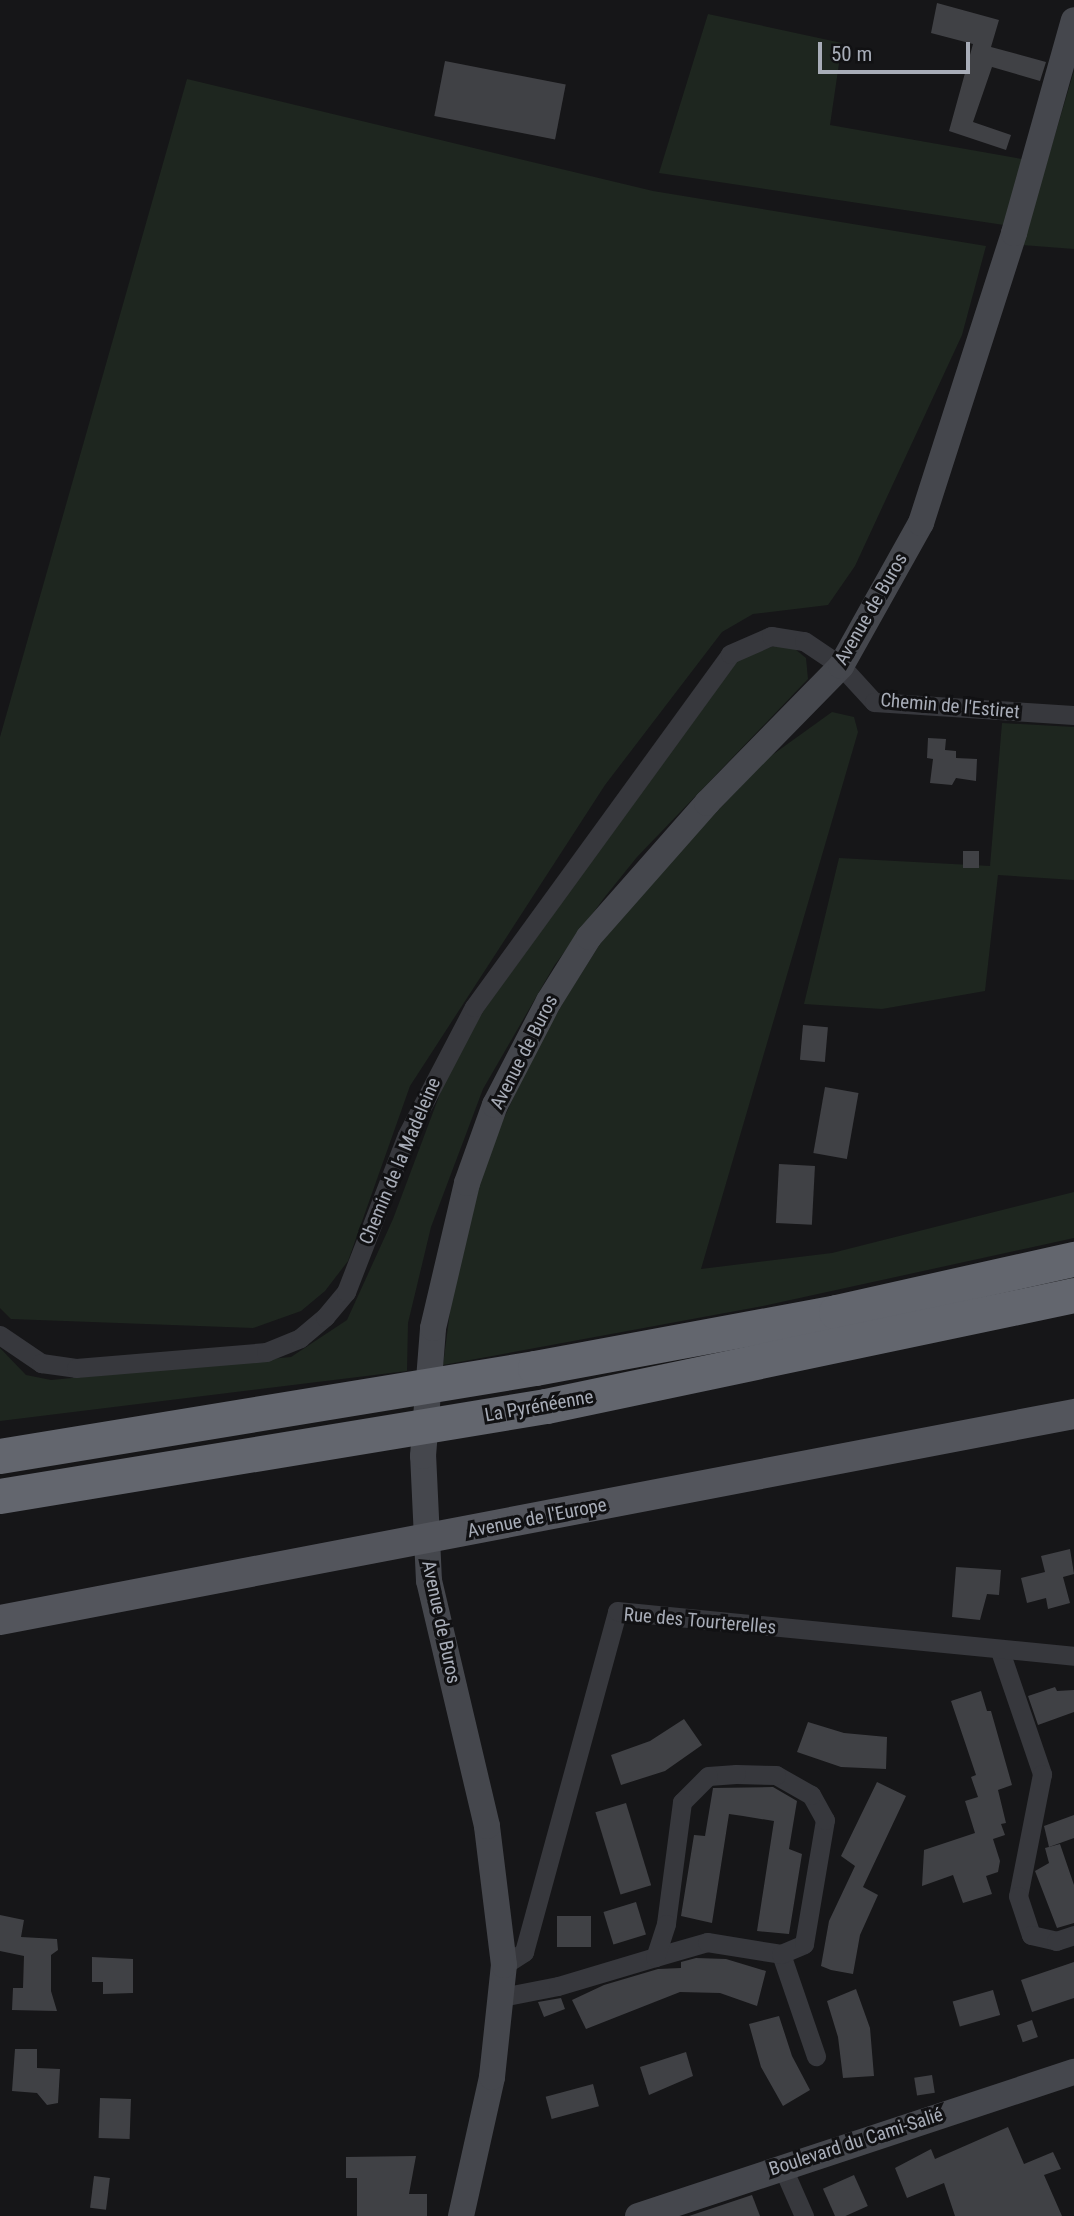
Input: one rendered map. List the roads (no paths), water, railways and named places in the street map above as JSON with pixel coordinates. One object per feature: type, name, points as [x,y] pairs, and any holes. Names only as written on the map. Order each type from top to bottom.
[{"type":"highway","name":"La Pyrénéenne","points":[[0,1456],[141,1435],[836,1312],[1074,1259]]},
{"type":"highway","name":"La Pyrénéenne","points":[[0,1496],[546,1406],[1074,1295]]},
{"type":"highway","points":[[0,1433],[102,1421],[141,1435]]},
{"type":"main road","name":"Avenue de l'Europe","points":[[0,1620],[1074,1414]]},
{"type":"street","name":"Avenue de Buros","points":[[461,2216],[492,2077],[504,1965],[487,1826],[429,1581],[423,1456],[433,1328],[476,1157],[495,1105],[548,1001],[598,927],[707,803],[841,666],[921,523],[1014,233],[1074,20]]},
{"type":"street","name":"Chemin de la Madeleine","points":[[0,1335],[41,1363],[76,1368],[231,1358],[266,1352],[300,1338],[346,1292],[407,1135],[474,1007],[730,654],[771,636],[804,641],[841,666]]},
{"type":"street","name":"Chemin de l'Estiret","points":[[841,666],[874,702],[1074,715]]},
{"type":"street","name":"Rue des Tourterelles","points":[[504,1965],[524,1952],[617,1611],[999,1651],[1074,1656]]},
{"type":"street","points":[[999,1651],[1042,1774],[1018,1896],[1031,1935],[1056,1941],[1074,1935]]},
{"type":"street","points":[[502,1997],[558,1986],[707,1942],[780,1954],[804,1944],[824,1820],[811,1795],[776,1775],[708,1776],[682,1802],[666,1924],[655,1957]]},
{"type":"street","points":[[666,1924],[687,1948]]},
{"type":"street","points":[[780,1954],[816,2056]]},
{"type":"street","name":"Boulevard du Cami-Salié","points":[[638,2216],[1074,2071]]},
{"type":"street","points":[[782,2166],[804,2216]]}]
